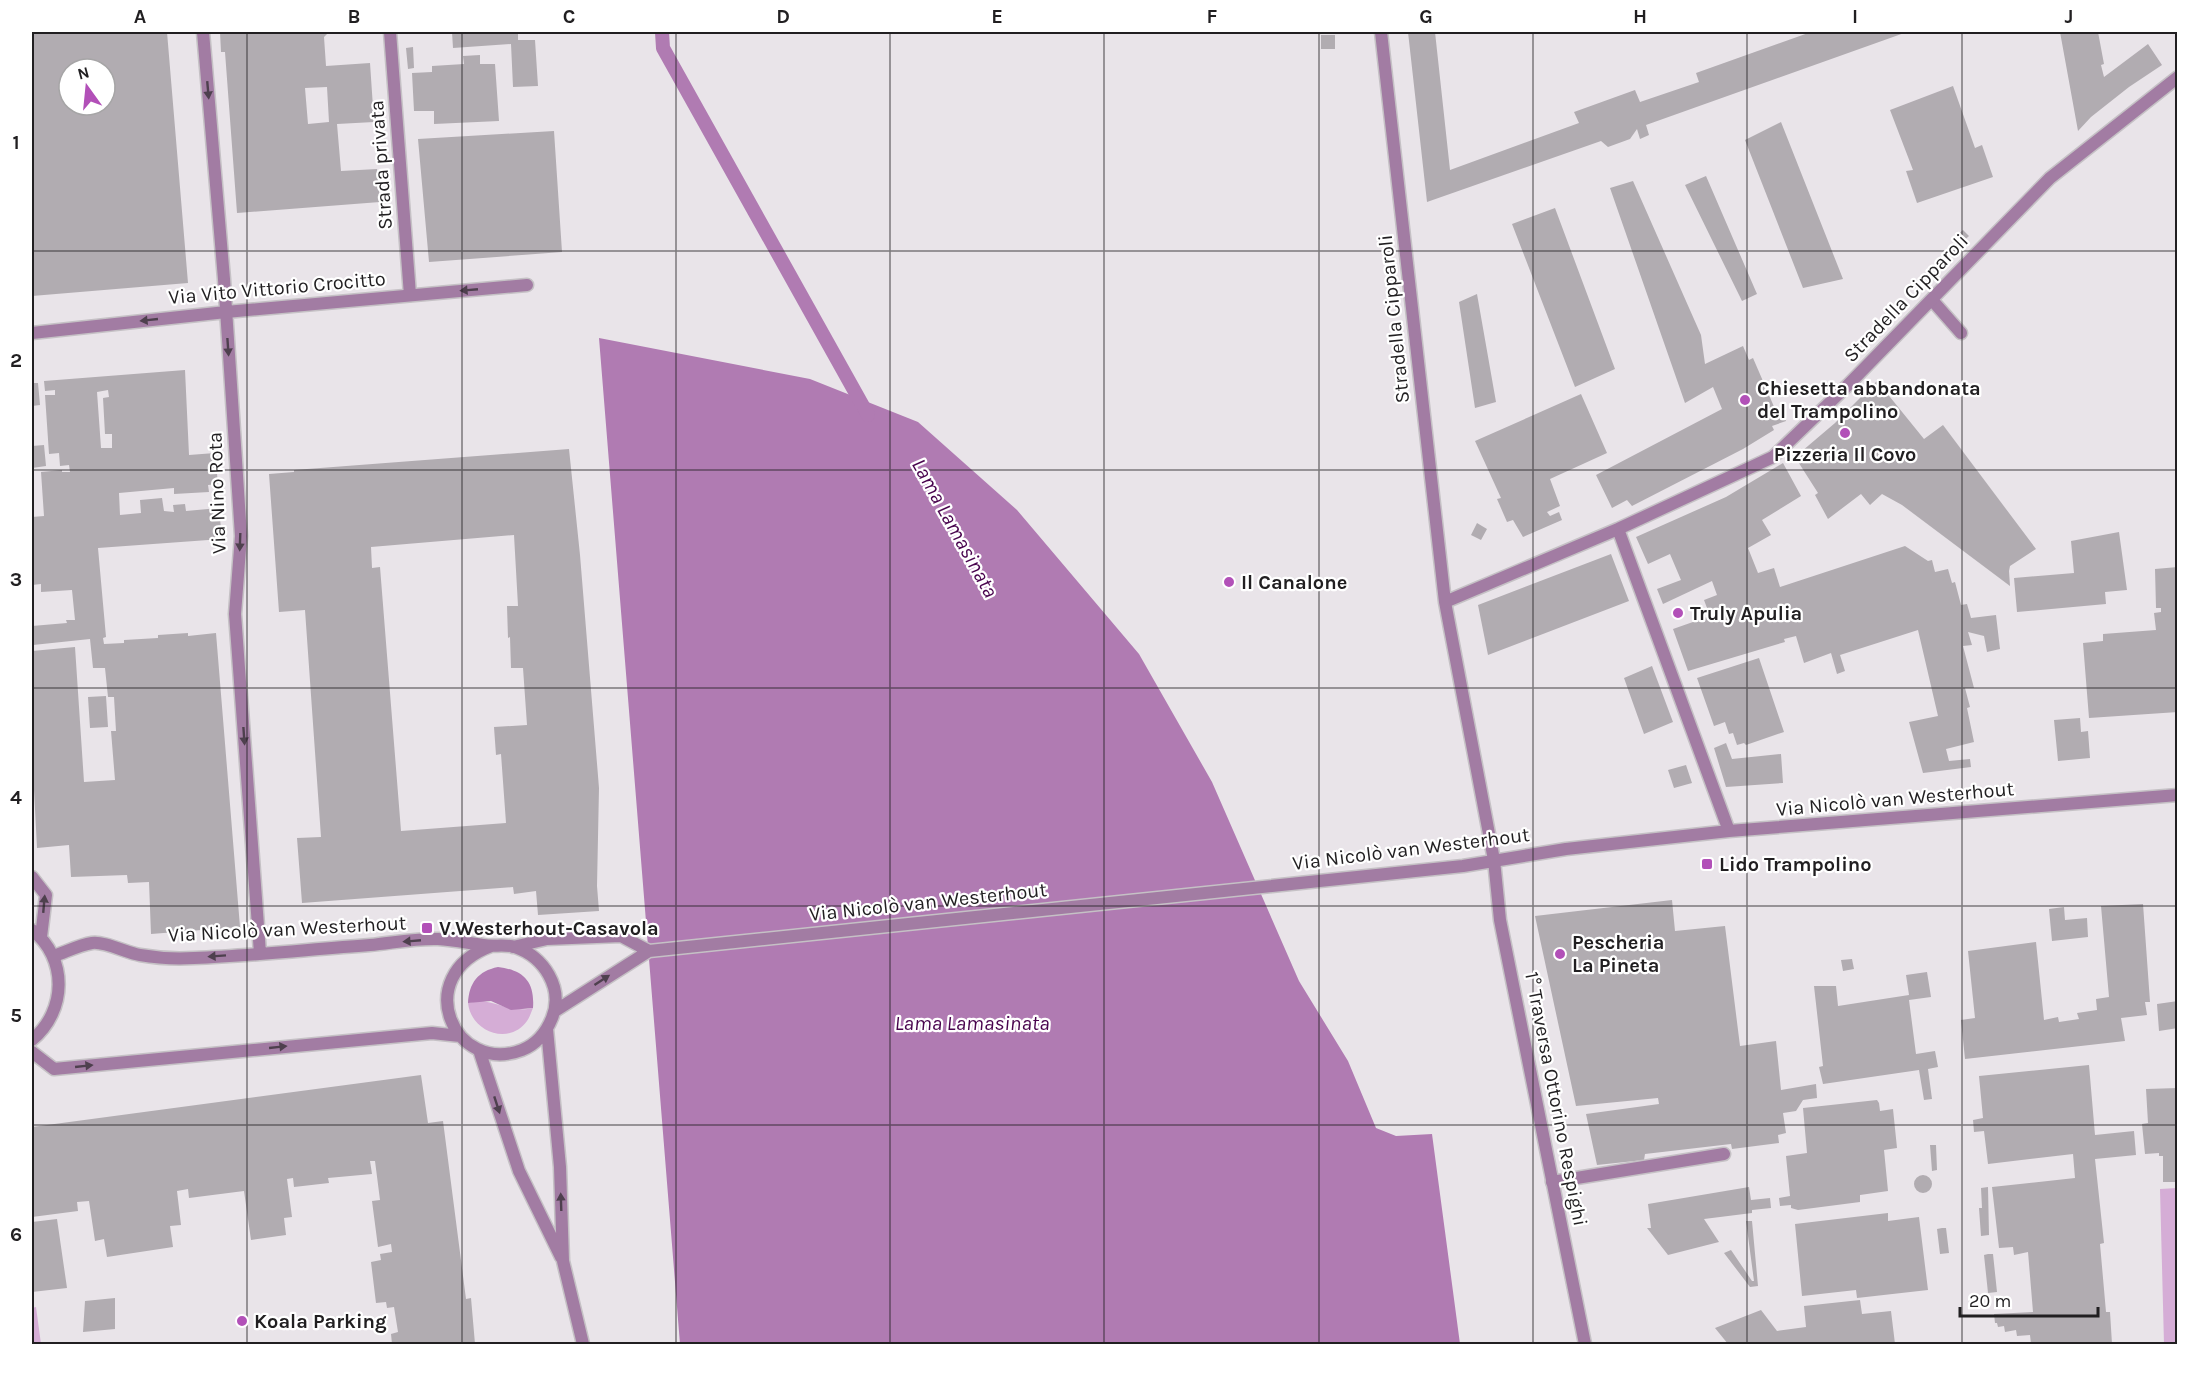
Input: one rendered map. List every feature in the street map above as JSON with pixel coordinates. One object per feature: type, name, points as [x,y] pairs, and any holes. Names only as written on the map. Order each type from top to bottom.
[{"type":"street","name":"Via Nino Rota","points":[[203,32],[226,312],[241,536],[235,614],[260,953]]},
{"type":"street","name":"Strada privata","points":[[390,32],[410,295]]},
{"type":"street","name":"Stradella Cipparoli","points":[[1381,32],[1445,602],[1494,860]]},
{"type":"street","name":"Stradella Cipparoli","points":[[1445,602],[1618,529],[1773,457],[1848,385],[2050,178],[2178,77]]},
{"type":"street","name":"Via Vito Vittorio Crocitto","points":[[32,333],[226,312],[527,285]]},
{"type":"street","points":[[1932,300],[1961,333]]},
{"type":"street","points":[[1618,529],[1729,831]]},
{"type":"street","name":"Via Nicolò van Westerhout","points":[[491,946],[475,952],[462,962],[447,990],[447,1006],[451,1022],[460,1036],[479,1050],[494,1054],[509,1054],[537,1041],[547,1029],[555,1011],[649,951],[1463,866],[1566,849],[1729,831],[2178,795]]},
{"type":"street","name":"1° Traversa Ottorino Respighi","points":[[1494,860],[1500,920],[1585,1344]]},
{"type":"street","points":[[32,877],[46,895],[36,933],[54,956],[59,977],[59,997],[52,1016],[32,1040]]},
{"type":"street","name":"Via Nicolò van Westerhout","points":[[54,956],[94,942],[140,955],[193,958],[437,939],[491,946],[513,946],[547,939],[621,936],[649,951]]},
{"type":"street","points":[[513,946],[529,953],[542,964],[551,978],[555,994],[555,1011]]},
{"type":"street","points":[[547,1029],[560,1167],[563,1261],[583,1344]]},
{"type":"street","points":[[32,1052],[54,1069],[432,1033],[460,1036]]},
{"type":"street","points":[[479,1050],[519,1171],[563,1261]]},
{"type":"street","points":[[1552,1182],[1725,1154]]},
{"type":"shaded area","points":[[479,1001],[519,1009],[533,1008],[528,1019],[519,1029],[501,1034],[483,1028],[476,1022],[468,1003]]},
{"type":"shaded area","points":[[2177,1188],[2177,1344],[2164,1344],[2160,1189]]},
{"type":"shaded area","points":[[36,1307],[41,1344],[32,1344],[32,1308]]},
{"type":"water","name":"Lama Lamasinata","points":[[599,338],[810,379],[918,422],[1017,510],[1139,654],[1212,782],[1299,981],[1348,1061],[1376,1128],[1396,1136],[1432,1134],[1460,1344],[680,1344]]},
{"type":"water","points":[[498,967],[514,971],[526,978],[532,991],[533,1008],[511,1010],[491,1001],[468,1003],[470,990],[476,979],[485,972]]},
{"type":"building","points":[[32,32],[167,32],[188,283],[32,296]]},
{"type":"building","points":[[220,32],[329,32],[324,37],[326,66],[370,63],[374,122],[337,124],[341,171],[377,169],[380,202],[237,213],[225,52],[221,52]],"holes":[[[327,87],[329,122],[308,124],[305,88]]]},
{"type":"building","points":[[452,32],[518,32],[518,40],[535,40],[538,86],[513,87],[511,44],[453,48]]},
{"type":"building","points":[[1408,32],[1435,32],[1450,170],[1579,123],[1574,112],[1635,90],[1640,102],[1699,82],[1696,73],[1811,32],[1907,32],[1646,125],[1649,135],[1640,139],[1637,129],[1630,139],[1608,147],[1601,141],[1427,202]]},
{"type":"building","points":[[2060,32],[2098,32],[2104,77],[2148,44],[2162,65],[2129,87],[2091,117],[2078,131]]},
{"type":"building","points":[[1321,35],[1335,35],[1335,49],[1321,49]]},
{"type":"building","points":[[413,47],[414,68],[408,69],[406,48]]},
{"type":"building","points":[[480,55],[480,64],[495,64],[499,121],[434,124],[434,111],[414,111],[412,73],[432,72],[432,66],[464,64],[463,56]]},
{"type":"building","points":[[1953,86],[1975,148],[1982,145],[1993,177],[1917,203],[1906,171],[1913,170],[1890,110]]},
{"type":"building","points":[[1781,122],[1843,279],[1803,288],[1745,140]]},
{"type":"building","points":[[554,131],[562,252],[429,262],[418,139]]},
{"type":"building","points":[[1706,176],[1757,294],[1742,301],[1685,185]]},
{"type":"building","points":[[1633,181],[1701,335],[1705,364],[1743,346],[1749,360],[1753,358],[1775,409],[1779,407],[1786,421],[1772,426],[1774,430],[1743,449],[1632,506],[1627,500],[1612,508],[1596,475],[1722,409],[1713,387],[1685,403],[1610,188]]},
{"type":"building","points":[[1555,208],[1615,369],[1575,387],[1512,224]]},
{"type":"building","points":[[1963,230],[1969,236],[1958,246],[1952,240]]},
{"type":"building","points":[[1477,294],[1496,402],[1475,408],[1459,302]]},
{"type":"building","points":[[185,370],[189,455],[215,453],[218,484],[208,485],[209,492],[174,494],[174,488],[119,493],[120,515],[141,513],[140,500],[162,498],[164,511],[174,512],[173,505],[185,504],[186,511],[219,508],[222,539],[98,548],[106,637],[103,638],[104,644],[158,638],[158,635],[188,633],[188,636],[216,633],[240,927],[151,934],[149,882],[128,883],[127,875],[71,877],[69,845],[37,848],[34,790],[32,790],[32,651],[75,647],[84,782],[115,780],[111,731],[116,731],[114,697],[108,697],[105,668],[93,668],[90,639],[33,645],[32,626],[67,623],[66,620],[75,620],[72,590],[41,592],[41,584],[32,585],[32,517],[44,516],[41,472],[62,470],[62,472],[70,472],[69,465],[60,466],[59,453],[49,454],[45,395],[55,395],[55,390],[45,391],[44,381]],"holes":[[[108,390],[109,397],[103,398],[105,434],[112,434],[112,448],[101,448],[97,392]]]},
{"type":"building","points":[[1877,381],[1924,439],[1943,425],[2036,549],[2010,566],[2010,586],[1902,505],[1882,494],[1870,505],[1861,494],[1828,519],[1815,495],[1818,493],[1795,457],[1835,423]]},
{"type":"building","points":[[32,383],[38,383],[40,405],[32,406]]},
{"type":"building","points":[[1581,394],[1607,453],[1550,479],[1560,506],[1547,512],[1550,516],[1559,512],[1562,520],[1523,537],[1513,520],[1507,522],[1497,499],[1501,498],[1475,441]]},
{"type":"building","points":[[44,445],[46,466],[32,468],[32,446]]},
{"type":"building","points":[[569,449],[599,788],[597,886],[599,911],[538,915],[536,891],[514,894],[513,887],[302,903],[297,838],[321,837],[305,610],[279,612],[269,474],[294,472],[294,470]],"holes":[[[514,535],[518,606],[507,606],[508,638],[510,637],[511,668],[523,668],[527,725],[494,727],[496,755],[501,754],[506,823],[401,831],[380,567],[372,568],[371,547]]]},
{"type":"building","points":[[1783,463],[1801,496],[1762,520],[1771,535],[1748,548],[1758,573],[1774,568],[1780,587],[1905,546],[1928,561],[1932,560],[1935,572],[1948,569],[1952,583],[1955,582],[1961,605],[1967,604],[1971,618],[1996,615],[2000,649],[1987,652],[1984,636],[1968,632],[1972,645],[1963,646],[1974,688],[1965,688],[1970,707],[1967,708],[1974,742],[1946,749],[1949,761],[1970,759],[1971,767],[1923,773],[1909,722],[1938,716],[1918,630],[1840,655],[1845,671],[1837,674],[1831,653],[1804,663],[1796,636],[1784,639],[1785,642],[1688,671],[1673,629],[1710,616],[1704,600],[1717,595],[1712,581],[1663,604],[1657,589],[1681,580],[1670,554],[1648,564],[1636,537],[1726,497]]},
{"type":"building","points":[[1477,523],[1487,529],[1481,540],[1471,535]]},
{"type":"building","points":[[2119,532],[2127,590],[2105,592],[2106,604],[2017,612],[2014,578],[2074,573],[2071,541]]},
{"type":"building","points":[[1611,554],[1629,601],[1488,655],[1478,605]]},
{"type":"building","points":[[2178,567],[2178,712],[2089,718],[2083,643],[2103,641],[2103,634],[2156,630],[2154,613],[2161,612],[2161,608],[2156,608],[2155,569]]},
{"type":"building","points":[[1759,658],[1784,732],[1746,745],[1744,743],[1737,745],[1733,733],[1729,734],[1725,722],[1714,726],[1697,678]]},
{"type":"building","points":[[1652,666],[1673,722],[1644,734],[1624,678]]},
{"type":"building","points":[[106,696],[108,727],[90,728],[88,697]]},
{"type":"building","points":[[2080,718],[2081,732],[2088,731],[2090,758],[2058,761],[2054,720]]},
{"type":"building","points":[[1726,743],[1732,759],[1781,754],[1783,783],[1726,787],[1714,748]]},
{"type":"building","points":[[1686,765],[1692,783],[1674,788],[1668,770]]},
{"type":"building","points":[[1672,900],[1675,931],[1725,926],[1740,1046],[1776,1041],[1781,1090],[1816,1084],[1817,1098],[1803,1100],[1796,1111],[1783,1113],[1786,1133],[1778,1135],[1779,1143],[1732,1149],[1731,1144],[1645,1154],[1644,1160],[1597,1165],[1586,1114],[1659,1104],[1658,1098],[1576,1106],[1535,916]]},
{"type":"building","points":[[2143,904],[2150,1002],[2145,1002],[2147,1015],[2121,1018],[2125,1041],[1965,1059],[1961,1020],[1975,1018],[1968,951],[2036,942],[2044,1020],[2058,1017],[2059,1022],[2079,1019],[2077,1013],[2097,1010],[2096,999],[2109,997],[2101,906]]},
{"type":"building","points":[[2064,907],[2065,920],[2087,918],[2088,937],[2052,941],[2049,909]]},
{"type":"building","points":[[1852,959],[1854,969],[1843,971],[1841,960]]},
{"type":"building","points":[[1927,972],[1931,997],[1909,1000],[1916,1054],[1935,1051],[1938,1067],[1928,1069],[1932,1099],[1924,1100],[1919,1070],[1823,1084],[1819,1067],[1823,1066],[1814,986],[1836,986],[1838,1006],[1909,995],[1906,975]]},
{"type":"building","points":[[2178,1001],[2178,1028],[2159,1031],[2157,1004]]},
{"type":"building","points":[[2089,1065],[2095,1135],[2134,1131],[2136,1155],[2095,1159],[2104,1243],[2100,1244],[2106,1312],[2110,1312],[2112,1344],[2031,1344],[2030,1335],[2017,1336],[2016,1330],[2005,1332],[2004,1326],[1998,1327],[1995,1323],[1994,1314],[2033,1312],[2028,1252],[2014,1255],[2013,1247],[1999,1248],[1992,1187],[2075,1178],[2073,1154],[1988,1164],[1984,1131],[1974,1132],[1973,1120],[1983,1118],[1979,1076]]},
{"type":"building","points":[[421,1075],[428,1123],[443,1121],[466,1299],[471,1298],[475,1344],[392,1344],[391,1334],[398,1332],[394,1307],[387,1308],[386,1302],[376,1303],[371,1262],[381,1260],[380,1254],[392,1252],[391,1244],[378,1247],[372,1201],[380,1200],[375,1161],[370,1161],[372,1174],[328,1178],[329,1183],[294,1187],[293,1178],[287,1179],[292,1217],[284,1218],[286,1235],[251,1240],[244,1191],[189,1198],[188,1189],[177,1191],[181,1225],[170,1226],[173,1247],[107,1257],[104,1239],[95,1241],[89,1201],[77,1202],[78,1211],[32,1217],[32,1127]]},
{"type":"building","points":[[2178,1088],[2178,1182],[2163,1182],[2163,1156],[2159,1156],[2159,1153],[2145,1154],[2142,1124],[2148,1123],[2146,1089]]},
{"type":"building","points":[[1877,1100],[1880,1111],[1893,1109],[1897,1148],[1884,1150],[1888,1191],[1860,1195],[1860,1202],[1798,1210],[1791,1208],[1791,1205],[1780,1206],[1779,1198],[1790,1196],[1786,1156],[1807,1153],[1803,1108]]},
{"type":"building","points":[[1930,1145],[1936,1145],[1937,1170],[1932,1171]]},
{"type":"building","points":[[1923,1175],[1929,1178],[1932,1184],[1929,1190],[1923,1193],[1917,1190],[1914,1184],[1917,1178]]},
{"type":"building","points":[[1749,1187],[1751,1200],[1770,1198],[1771,1208],[1752,1210],[1752,1213],[1704,1219],[1719,1242],[1668,1255],[1647,1228],[1651,1228],[1648,1204]]},
{"type":"building","points":[[1988,1187],[1989,1235],[1981,1236],[1979,1208],[1982,1208],[1981,1188]]},
{"type":"building","points":[[1888,1213],[1888,1221],[1919,1217],[1928,1290],[1857,1298],[1856,1290],[1802,1296],[1795,1224]]},
{"type":"building","points":[[57,1219],[67,1288],[32,1292],[32,1222]]},
{"type":"building","points":[[1746,1221],[1752,1221],[1758,1286],[1750,1287],[1724,1253],[1731,1250],[1754,1281]]},
{"type":"building","points":[[1946,1228],[1949,1253],[1940,1254],[1937,1229]]},
{"type":"building","points":[[1993,1254],[1997,1292],[1988,1293],[1984,1255]]},
{"type":"building","points":[[115,1298],[115,1329],[83,1332],[85,1301]]},
{"type":"building","points":[[1860,1300],[1862,1314],[1891,1311],[1895,1344],[1728,1344],[1715,1328],[1761,1310],[1777,1331],[1806,1327],[1804,1306]]},
{"type":"waterway","name":"Lama Lamasinata","points":[[662,32],[663,48],[868,415]]},
{"type":"place","name":"Chiesetta abbandonata del Trampolino","points":[[1745,400]]},
{"type":"place","name":"Pizzeria Il Covo","points":[[1845,433]]},
{"type":"place","name":"Il Canalone","points":[[1229,582]]},
{"type":"place","name":"Truly Apulia","points":[[1678,613]]},
{"type":"place","name":"Lido Trampolino","points":[[1707,864]]},
{"type":"place","name":"V.Westerhout-Casavola","points":[[427,928]]},
{"type":"place","name":"Pescheria La Pineta","points":[[1560,954]]},
{"type":"place","name":"Koala Parking","points":[[242,1321]]}]
